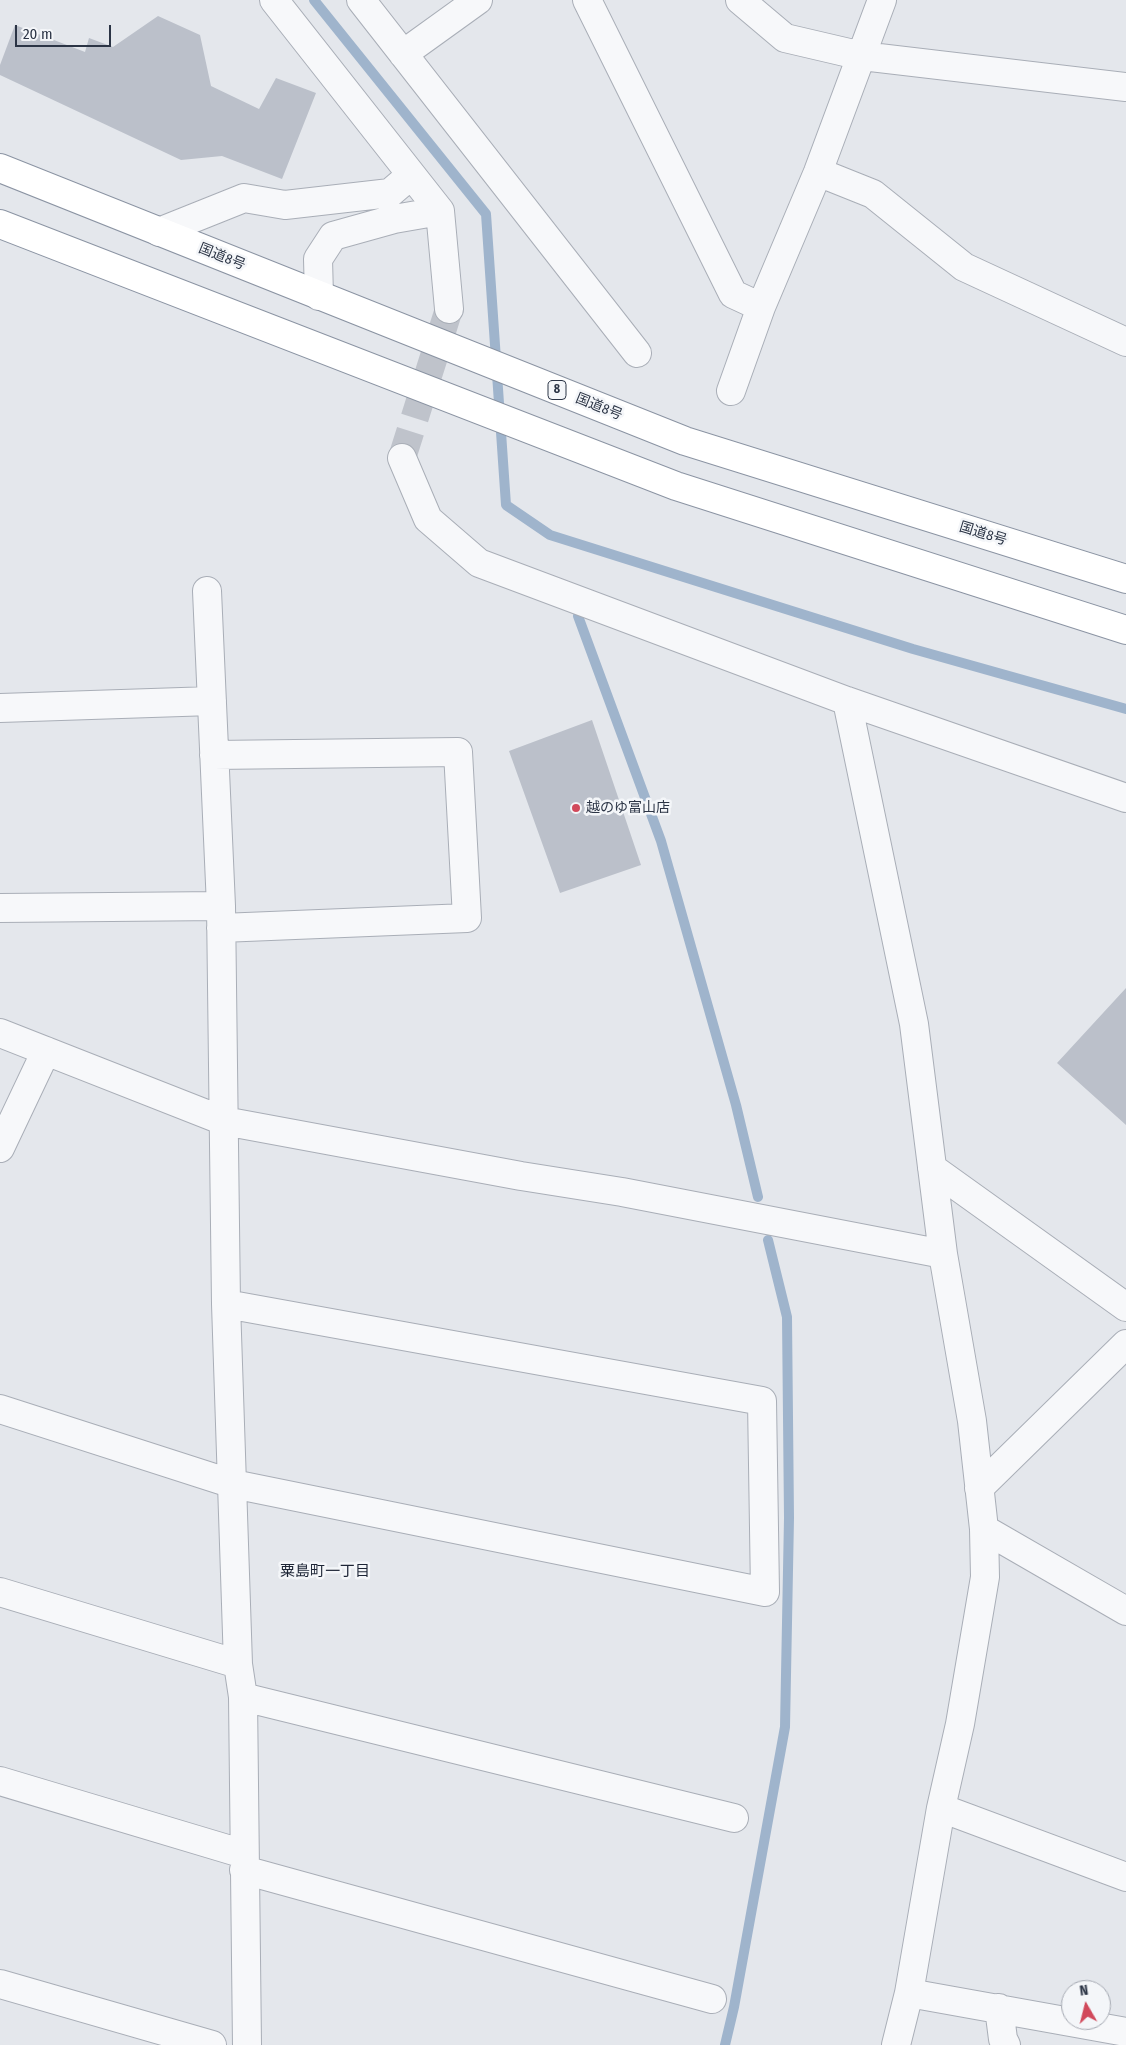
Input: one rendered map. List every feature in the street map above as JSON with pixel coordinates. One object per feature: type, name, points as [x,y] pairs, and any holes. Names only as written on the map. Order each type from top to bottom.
[{"type":"highway","name":"国道8号","points":[[0,168],[685,441],[1126,579]]},
{"type":"highway","points":[[0,224],[676,486],[1126,630]]},
{"type":"street","points":[[274,0],[440,211],[449,309]]},
{"type":"street","points":[[361,0],[637,353]]},
{"type":"street","points":[[403,54],[478,0]]},
{"type":"street","points":[[587,0],[733,294],[761,307]]},
{"type":"street","points":[[740,0],[785,38],[862,56],[1126,87]]},
{"type":"street","points":[[731,391],[761,307],[818,172],[882,0]]},
{"type":"street","points":[[818,172],[873,194],[964,267],[1126,342]]},
{"type":"street","points":[[160,232],[244,198],[285,205],[390,193],[411,175]]},
{"type":"street","points":[[319,296],[318,259],[333,236],[394,219],[440,211]]},
{"type":"street","points":[[402,458],[428,518],[478,563],[848,700],[1126,798]]},
{"type":"street","points":[[207,591],[221,917],[226,1304],[238,1664],[243,1697],[247,2045]]},
{"type":"street","points":[[848,700],[914,1024],[943,1254],[972,1421],[984,1529],[985,1577],[960,1724],[941,1808],[909,1992],[896,2045]]},
{"type":"street","points":[[0,708],[212,701]]},
{"type":"street","points":[[0,908],[221,917],[467,918],[458,752],[214,755]]},
{"type":"street","points":[[0,1032],[224,1122],[521,1176],[622,1192],[943,1254]]},
{"type":"street","points":[[0,1148],[46,1051]]},
{"type":"street","points":[[932,1168],[1126,1306]]},
{"type":"street","points":[[0,1409],[233,1484],[765,1592],[762,1401],[226,1304]]},
{"type":"street","points":[[979,1488],[1123,1351]]},
{"type":"street","points":[[984,1529],[1126,1611]]},
{"type":"street","points":[[0,1592],[238,1664]]},
{"type":"street","points":[[243,1697],[734,1818]]},
{"type":"street","points":[[0,1781],[244,1862],[712,1999]]},
{"type":"street","points":[[941,1808],[1126,1877]]},
{"type":"street","points":[[0,1984],[212,2045]]},
{"type":"street","points":[[909,1992],[1126,2032]]},
{"type":"street","points":[[999,2008],[1003,2039],[1006,2045]]},
{"type":"building","points":[[158,16],[200,35],[211,86],[259,109],[276,78],[316,93],[282,179],[222,156],[181,160],[0,75],[0,65],[15,25],[85,52],[89,38],[113,47]]},
{"type":"building","name":"越のゆ富山店","points":[[592,720],[641,865],[560,893],[509,751]]},
{"type":"building","points":[[1126,988],[1126,1125],[1057,1063]]},
{"type":"waterway","points":[[314,0],[486,214],[506,505],[550,535],[913,649],[1126,709]]},
{"type":"waterway","points":[[578,616],[661,841],[736,1105],[758,1197]]},
{"type":"waterway","points":[[725,2045],[734,2007],[785,1727],[789,1518],[787,1317],[768,1240]]},
{"type":"tunnel","points":[[402,458],[449,309]]},
{"type":"place","name":"越のゆ富山店","points":[[576,808]]},
{"type":"district","name":"粟島町一丁目","points":[[325,1572]]}]
